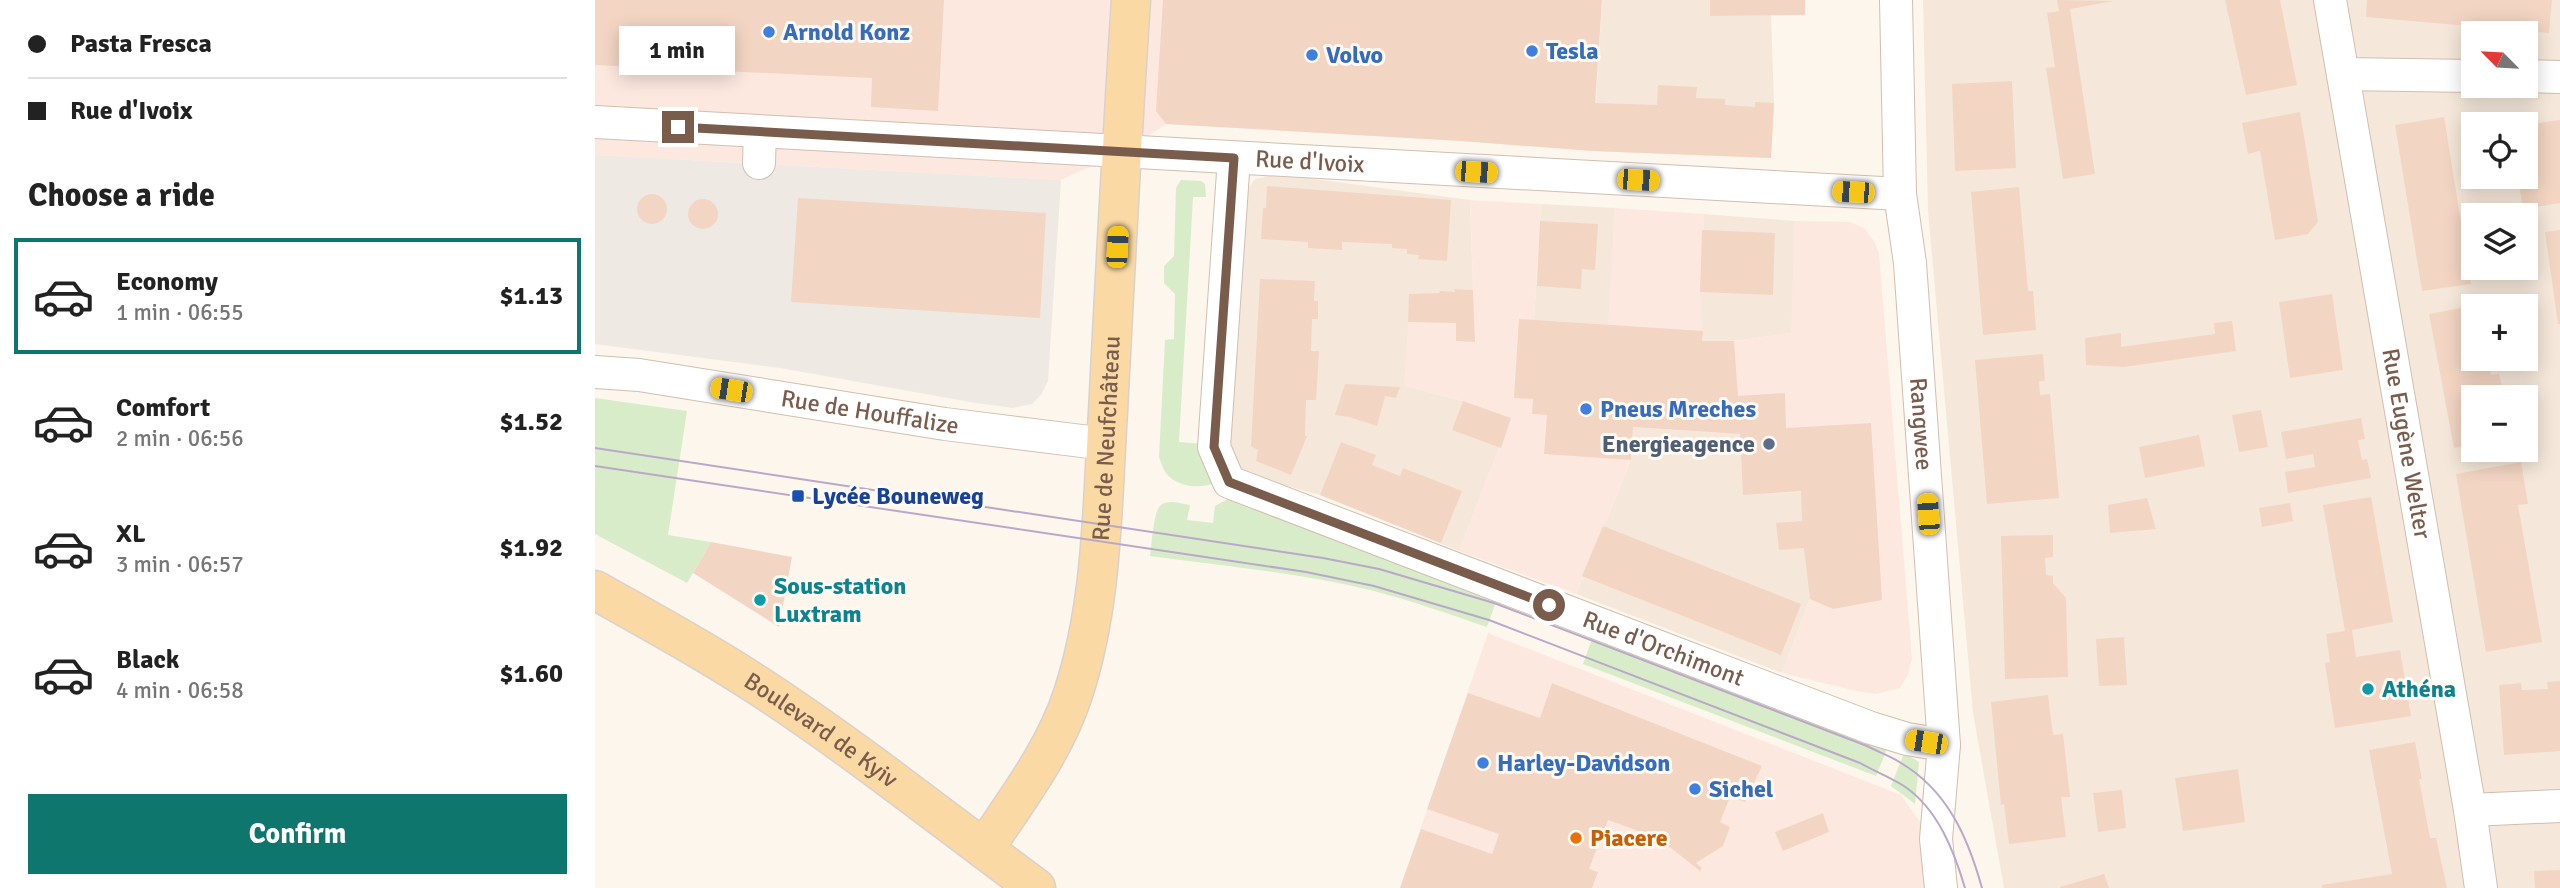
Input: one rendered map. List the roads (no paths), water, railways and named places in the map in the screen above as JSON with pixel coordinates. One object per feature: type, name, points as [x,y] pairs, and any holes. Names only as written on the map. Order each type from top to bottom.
[{"type":"main road","name":"Rue de Neufchâteau","points":[[984,849],[1037,767],[1073,697],[1092,623],[1104,501],[1131,0]]},
{"type":"main road","name":"Boulevard de Kyiv","points":[[595,590],[773,695],[860,756],[1036,888]]},
{"type":"street","name":"Rangwee","points":[[1896,0],[1900,194],[1909,263],[1944,745],[1936,839],[1941,888]]},
{"type":"street","name":"Rue Eugène Welter","points":[[2330,0],[2470,810],[2481,888]]},
{"type":"street","points":[[2343,74],[2461,76]]},
{"type":"street","points":[[2538,76],[2560,76]]},
{"type":"street","name":"Rue d'Ivoix","points":[[595,122],[1900,194]]},
{"type":"street","points":[[759,163],[761,132]]},
{"type":"street","name":"Rue d'Orchimont","points":[[1234,158],[1214,447],[1229,482],[1871,728],[1907,739],[1944,745]]},
{"type":"street","name":"Rue de Houffalize","points":[[595,372],[639,376],[945,424],[1106,444]]},
{"type":"street","points":[[2470,810],[2560,806]]},
{"type":"tram line","points":[[595,448],[1323,558],[1379,569],[1494,603],[1867,746],[1897,761],[1932,787],[1944,802],[1963,834],[1982,888]]},
{"type":"tram line","points":[[595,466],[1306,572],[1374,586],[1489,620],[1860,763],[1899,783],[1916,795],[1935,819],[1950,846],[1965,888]]},
{"type":"place","name":"Arnold Konz","points":[[769,32]]},
{"type":"place","name":"Tesla","points":[[1532,51]]},
{"type":"place","name":"Volvo","points":[[1312,55]]},
{"type":"place","name":"Pneus Mreches","points":[[1586,409]]},
{"type":"place","name":"Energieagence","points":[[1769,444]]},
{"type":"place","name":"Lycée Bouneweg","points":[[798,496]]},
{"type":"place","name":"Sous-station Luxtram","points":[[760,600]]},
{"type":"place","name":"Athéna","points":[[2368,689]]},
{"type":"place","name":"Harley-Davidson","points":[[1483,763]]},
{"type":"place","name":"Sichel","points":[[1695,789]]},
{"type":"place","name":"Piacere","points":[[1576,838]]}]
